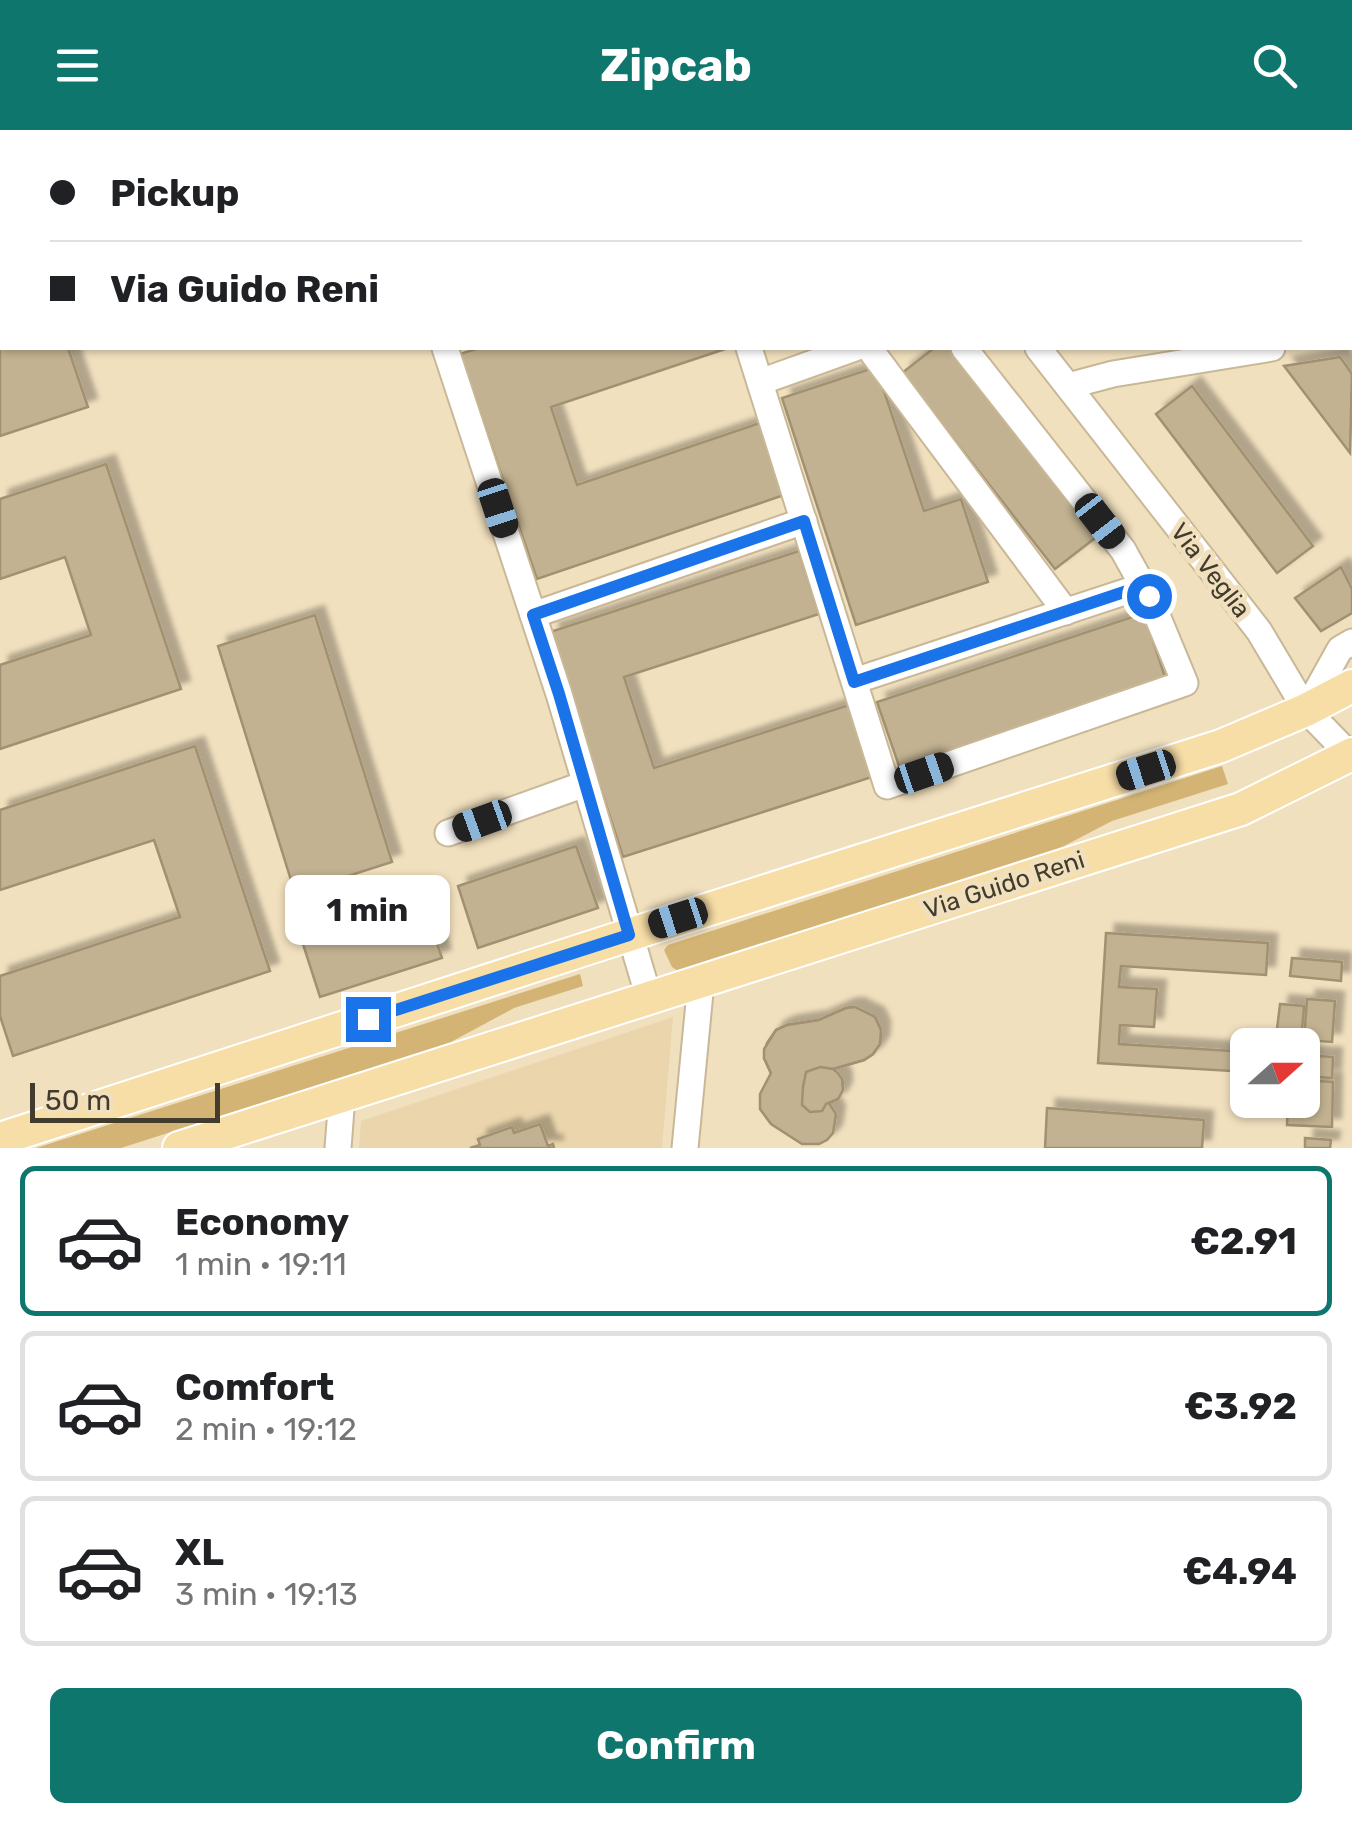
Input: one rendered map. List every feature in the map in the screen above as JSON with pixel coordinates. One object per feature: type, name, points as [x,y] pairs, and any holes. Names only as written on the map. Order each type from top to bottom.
[{"type":"main road","points":[[0,1138],[1221,746],[1352,686]]},
{"type":"main road","name":"Via Guido Reni","points":[[178,1148],[1241,809],[1351,756]]},
{"type":"street","points":[[446,350],[533,615],[649,998]]},
{"type":"street","points":[[750,350],[887,786],[1185,683],[1149,596],[1122,550],[966,350]]},
{"type":"street","points":[[760,382],[850,350]]},
{"type":"street","points":[[870,350],[1066,612]]},
{"type":"street","name":"Via Veglia","points":[[1040,350],[1259,631],[1306,710],[1351,756]]},
{"type":"street","points":[[1068,386],[1113,374],[1260,350]]},
{"type":"street","points":[[533,615],[804,521]]},
{"type":"street","points":[[854,682],[1142,586]]},
{"type":"street","points":[[1306,710],[1340,649],[1352,642]]},
{"type":"street","points":[[448,833],[585,784]]},
{"type":"street","points":[[685,1148],[701,982]]},
{"type":"street","points":[[338,1148],[342,1096]]},
{"type":"shaded area","points":[[1222,766],[1228,784],[1112,821],[1062,847],[678,971],[664,950],[668,945]]},
{"type":"shaded area","points":[[580,974],[583,986],[514,1008],[451,1042],[121,1148],[36,1148]]},
{"type":"shaded area","points":[[673,1017],[662,1148],[359,1148],[361,1121]]},
{"type":"building","points":[[0,350],[69,350],[88,407],[0,436]]},
{"type":"building","points":[[473,350],[722,350],[551,407],[577,485],[766,421],[790,493],[537,579],[460,354]]},
{"type":"building","points":[[931,350],[955,350],[1099,535],[1055,569],[902,373]]},
{"type":"building","points":[[1340,357],[1352,374],[1350,453],[1284,366]]},
{"type":"building","points":[[876,367],[924,511],[961,499],[988,582],[856,625],[782,398]]},
{"type":"building","points":[[1192,386],[1313,546],[1277,573],[1156,414]]},
{"type":"building","points":[[106,464],[181,689],[0,749],[0,665],[91,635],[65,557],[0,579],[0,499]]},
{"type":"building","points":[[799,551],[819,614],[624,677],[654,768],[849,705],[872,777],[623,857],[550,632]]},
{"type":"building","points":[[1341,567],[1352,589],[1352,613],[1321,631],[1295,598]]},
{"type":"building","points":[[1144,613],[1167,683],[901,772],[877,702]]},
{"type":"building","points":[[315,615],[392,862],[295,893],[218,646]]},
{"type":"building","points":[[195,746],[270,971],[13,1056],[0,1016],[0,976],[180,917],[154,840],[0,890],[0,810]]},
{"type":"building","points":[[576,846],[598,908],[478,948],[458,886]]},
{"type":"building","points":[[423,902],[442,958],[320,997],[302,941]]},
{"type":"building","points":[[1106,933],[1268,943],[1266,975],[1121,966],[1119,987],[1157,989],[1154,1027],[1120,1025],[1119,1044],[1230,1051],[1230,1071],[1098,1063]]},
{"type":"building","points":[[1292,958],[1342,962],[1341,981],[1290,976]]},
{"type":"building","points":[[1307,999],[1335,1001],[1332,1042],[1320,1041],[1320,1028],[1305,1028]]},
{"type":"building","points":[[1280,1004],[1304,1006],[1302,1028],[1277,1028]]},
{"type":"building","points":[[855,1007],[875,1017],[881,1030],[880,1044],[864,1060],[806,1072],[802,1105],[798,1090],[774,1080],[764,1058],[767,1043],[776,1030],[787,1025],[819,1020]]},
{"type":"building","points":[[855,1007],[875,1017],[881,1030],[880,1044],[864,1060],[833,1069],[843,1086],[838,1099],[829,1103],[836,1114],[833,1133],[819,1144],[802,1144],[771,1124],[760,1109],[760,1094],[771,1073],[764,1049],[776,1030]]},
{"type":"building","points":[[1320,1056],[1333,1057],[1332,1078],[1320,1077]]},
{"type":"building","points":[[820,1067],[838,1073],[843,1090],[822,1111],[810,1112],[802,1105],[806,1072]]},
{"type":"building","points":[[1320,1081],[1333,1082],[1332,1127],[1287,1125],[1287,1118],[1320,1118]]},
{"type":"building","points":[[1047,1108],[1204,1120],[1202,1148],[1045,1148]]},
{"type":"building","points":[[540,1124],[548,1146],[553,1144],[554,1148],[470,1148],[480,1145],[478,1139],[512,1127],[514,1133]]},
{"type":"building","points":[[1305,1138],[1331,1140],[1330,1148],[1305,1148]]},
{"type":"route","points":[[368,1019],[629,935],[533,615],[804,521],[854,682],[1142,586],[1149,596]]}]
